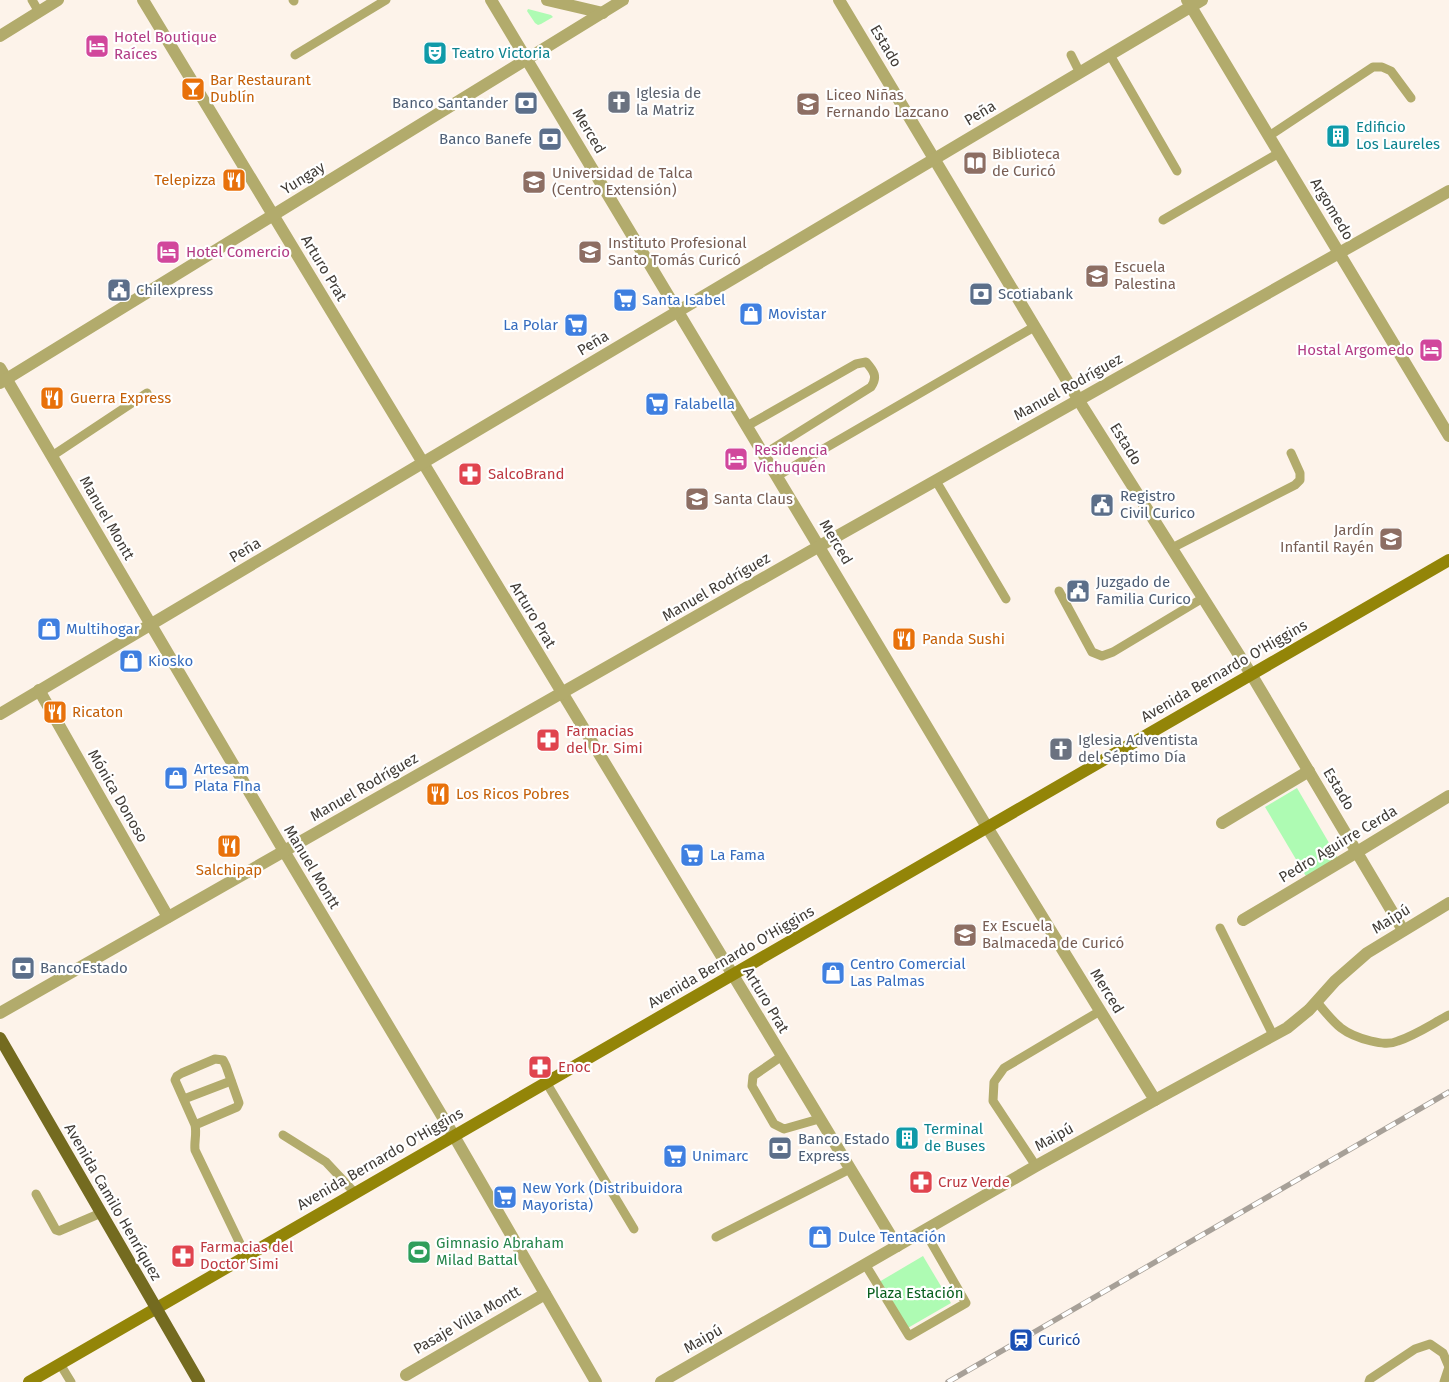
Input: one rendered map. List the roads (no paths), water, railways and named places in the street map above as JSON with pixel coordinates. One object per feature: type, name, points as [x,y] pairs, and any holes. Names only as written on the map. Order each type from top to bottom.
[{"type":"main road","name":"Avenida Bernardo O'Higgins","points":[[31,1382],[354,1193],[1449,560]]},
{"type":"main road","name":"Avenida Camilo Henríquez","points":[[0,1038],[199,1382]]},
{"type":"street","points":[[0,36],[58,0]]},
{"type":"street","name":"Arturo Prat","points":[[143,0],[897,1246]]},
{"type":"street","name":"Merced","points":[[491,0],[987,827],[1155,1100]]},
{"type":"street","points":[[546,0],[603,13]]},
{"type":"street","name":"Yungay","points":[[2,377],[273,216],[623,0]]},
{"type":"street","name":"Estado","points":[[839,0],[1078,400],[1251,674],[1403,930]]},
{"type":"street","name":"Peña","points":[[0,714],[1080,73],[1194,2]]},
{"type":"street","name":"Argomedo","points":[[1194,2],[1269,136],[1449,436]]},
{"type":"street","name":"Manuel Rodríguez","points":[[0,1013],[819,546],[1449,191]]},
{"type":"street","name":"Manuel Montt","points":[[2,377],[52,456],[454,1136],[596,1382]]},
{"type":"street","name":"Mónica Donoso","points":[[39,690],[168,917]]},
{"type":"street","points":[[1222,823],[1309,771]]},
{"type":"street","name":"Pedro Aguirre Cerda","points":[[1243,920],[1449,796]]},
{"type":"street","name":"Maipú","points":[[660,1382],[1036,1166],[1287,1028],[1317,1002],[1350,966],[1367,953],[1449,902]]},
{"type":"street","name":"Pasaje Villa Montt","points":[[406,1375],[545,1294]]},
{"type":"lane","points":[[32,0],[39,12]]},
{"type":"lane","points":[[295,55],[386,0]]},
{"type":"lane","points":[[1071,55],[1080,73]]},
{"type":"lane","points":[[1110,55],[1176,171]]},
{"type":"lane","points":[[1269,136],[1373,67],[1382,67],[1391,71],[1410,98]]},
{"type":"lane","points":[[1163,220],[1279,153]]},
{"type":"lane","points":[[777,476],[1034,327]]},
{"type":"lane","points":[[747,426],[856,364],[866,362],[872,368],[875,376],[871,387],[764,454]]},
{"type":"lane","points":[[52,456],[147,393]]},
{"type":"lane","points":[[1172,548],[1295,486],[1300,480],[1300,473],[1291,453]]},
{"type":"lane","points":[[936,481],[1006,599]]},
{"type":"lane","points":[[1059,591],[1092,652],[1102,656],[1113,652],[1203,598]]},
{"type":"lane","points":[[1220,928],[1273,1035]]},
{"type":"lane","points":[[1317,1002],[1345,1032],[1358,1038],[1383,1044],[1396,1042],[1410,1036],[1449,1015]]},
{"type":"lane","points":[[1036,1166],[993,1101],[994,1082],[1004,1068],[1100,1011]]},
{"type":"lane","points":[[782,1056],[753,1076],[752,1086],[774,1124],[784,1129],[819,1118]]},
{"type":"lane","points":[[195,1124],[237,1107],[239,1103],[223,1060],[215,1059],[177,1076],[176,1080],[195,1124],[197,1132],[195,1150],[246,1256]]},
{"type":"lane","points":[[184,1099],[231,1081]]},
{"type":"lane","points":[[546,1082],[634,1229]]},
{"type":"lane","points":[[283,1135],[326,1162],[354,1193]]},
{"type":"lane","points":[[716,1237],[850,1169]]},
{"type":"lane","points":[[36,1194],[56,1230],[59,1232],[101,1213]]},
{"type":"lane","points":[[866,1264],[909,1336],[966,1303],[924,1230]]},
{"type":"lane","points":[[1369,1382],[1370,1379],[1414,1349],[1430,1344],[1443,1353],[1449,1367],[1444,1382]]},
{"type":"lane","points":[[60,1364],[71,1382]]},
{"type":"railway","points":[[948,1382],[1449,1092]]},
{"type":"place","name":"Hotel Boutique Raíces","points":[[97,46]]},
{"type":"place","name":"Teatro Victoria","points":[[435,53]]},
{"type":"place","name":"Bar Restaurant Dublín","points":[[193,89]]},
{"type":"place","name":"Iglesia de la Matriz","points":[[619,102]]},
{"type":"place","name":"Banco Santander","points":[[526,103]]},
{"type":"place","name":"Liceo Niñas Fernando Lazcano","points":[[808,104]]},
{"type":"place","name":"Edificio Los Laureles","points":[[1338,136]]},
{"type":"place","name":"Banco Banefe","points":[[550,139]]},
{"type":"place","name":"Biblioteca de Curicó","points":[[975,163]]},
{"type":"place","name":"Telepizza","points":[[234,180]]},
{"type":"place","name":"Universidad de Talca (Centro Extensión)","points":[[534,182]]},
{"type":"place","name":"Hotel Comercio","points":[[168,252]]},
{"type":"place","name":"Instituto Profesional Santo Tomás Curicó","points":[[590,252]]},
{"type":"place","name":"Escuela Palestina","points":[[1097,276]]},
{"type":"place","name":"Chilexpress","points":[[119,290]]},
{"type":"place","name":"Scotiabank","points":[[981,294]]},
{"type":"place","name":"Santa Isabel","points":[[625,300]]},
{"type":"place","name":"Movistar","points":[[751,314]]},
{"type":"place","name":"La Polar","points":[[576,325]]},
{"type":"place","name":"Hostal Argomedo","points":[[1431,350]]},
{"type":"place","name":"Guerra Express","points":[[52,398]]},
{"type":"place","name":"Falabella","points":[[657,404]]},
{"type":"place","name":"Residencia Vichuquén","points":[[736,459]]},
{"type":"place","name":"SalcoBrand","points":[[470,474]]},
{"type":"place","name":"Santa Claus","points":[[697,499]]},
{"type":"place","name":"Registro Civil Curico","points":[[1102,505]]},
{"type":"place","name":"Jardín Infantil Rayén","points":[[1391,539]]},
{"type":"place","name":"Juzgado de Familia Curico","points":[[1078,591]]},
{"type":"place","name":"Multihogar","points":[[49,629]]},
{"type":"place","name":"Panda Sushi","points":[[904,639]]},
{"type":"place","name":"Kiosko","points":[[131,661]]},
{"type":"place","name":"Ricaton","points":[[55,712]]},
{"type":"place","name":"Farmacias del Dr. Simi","points":[[548,740]]},
{"type":"place","name":"Iglesia Adventista del Séptimo Día","points":[[1061,749]]},
{"type":"place","name":"Artesam Plata FIna","points":[[176,778]]},
{"type":"place","name":"Los Ricos Pobres","points":[[438,794]]},
{"type":"place","name":"Salchipap","points":[[229,846]]},
{"type":"place","name":"La Fama","points":[[692,855]]},
{"type":"place","name":"Ex Escuela Balmaceda de Curicó","points":[[965,935]]},
{"type":"place","name":"BancoEstado","points":[[23,968]]},
{"type":"place","name":"Centro Comercial Las Palmas","points":[[833,973]]},
{"type":"place","name":"Enoc","points":[[540,1067]]},
{"type":"place","name":"Terminal de Buses","points":[[907,1138]]},
{"type":"place","name":"Banco Estado Express","points":[[780,1148]]},
{"type":"place","name":"Unimarc","points":[[675,1156]]},
{"type":"place","name":"Cruz Verde","points":[[921,1182]]},
{"type":"place","name":"New York (Distribuidora Mayorista)","points":[[505,1197]]},
{"type":"place","name":"Dulce Tentación","points":[[820,1237]]},
{"type":"place","name":"Gimnasio Abraham Milad Battal","points":[[419,1252]]},
{"type":"place","name":"Farmacias del Doctor Simi","points":[[183,1256]]},
{"type":"place","name":"Curicó","points":[[1021,1340]]},
{"type":"park label","name":"Plaza Estación","points":[[915,1293]]}]
